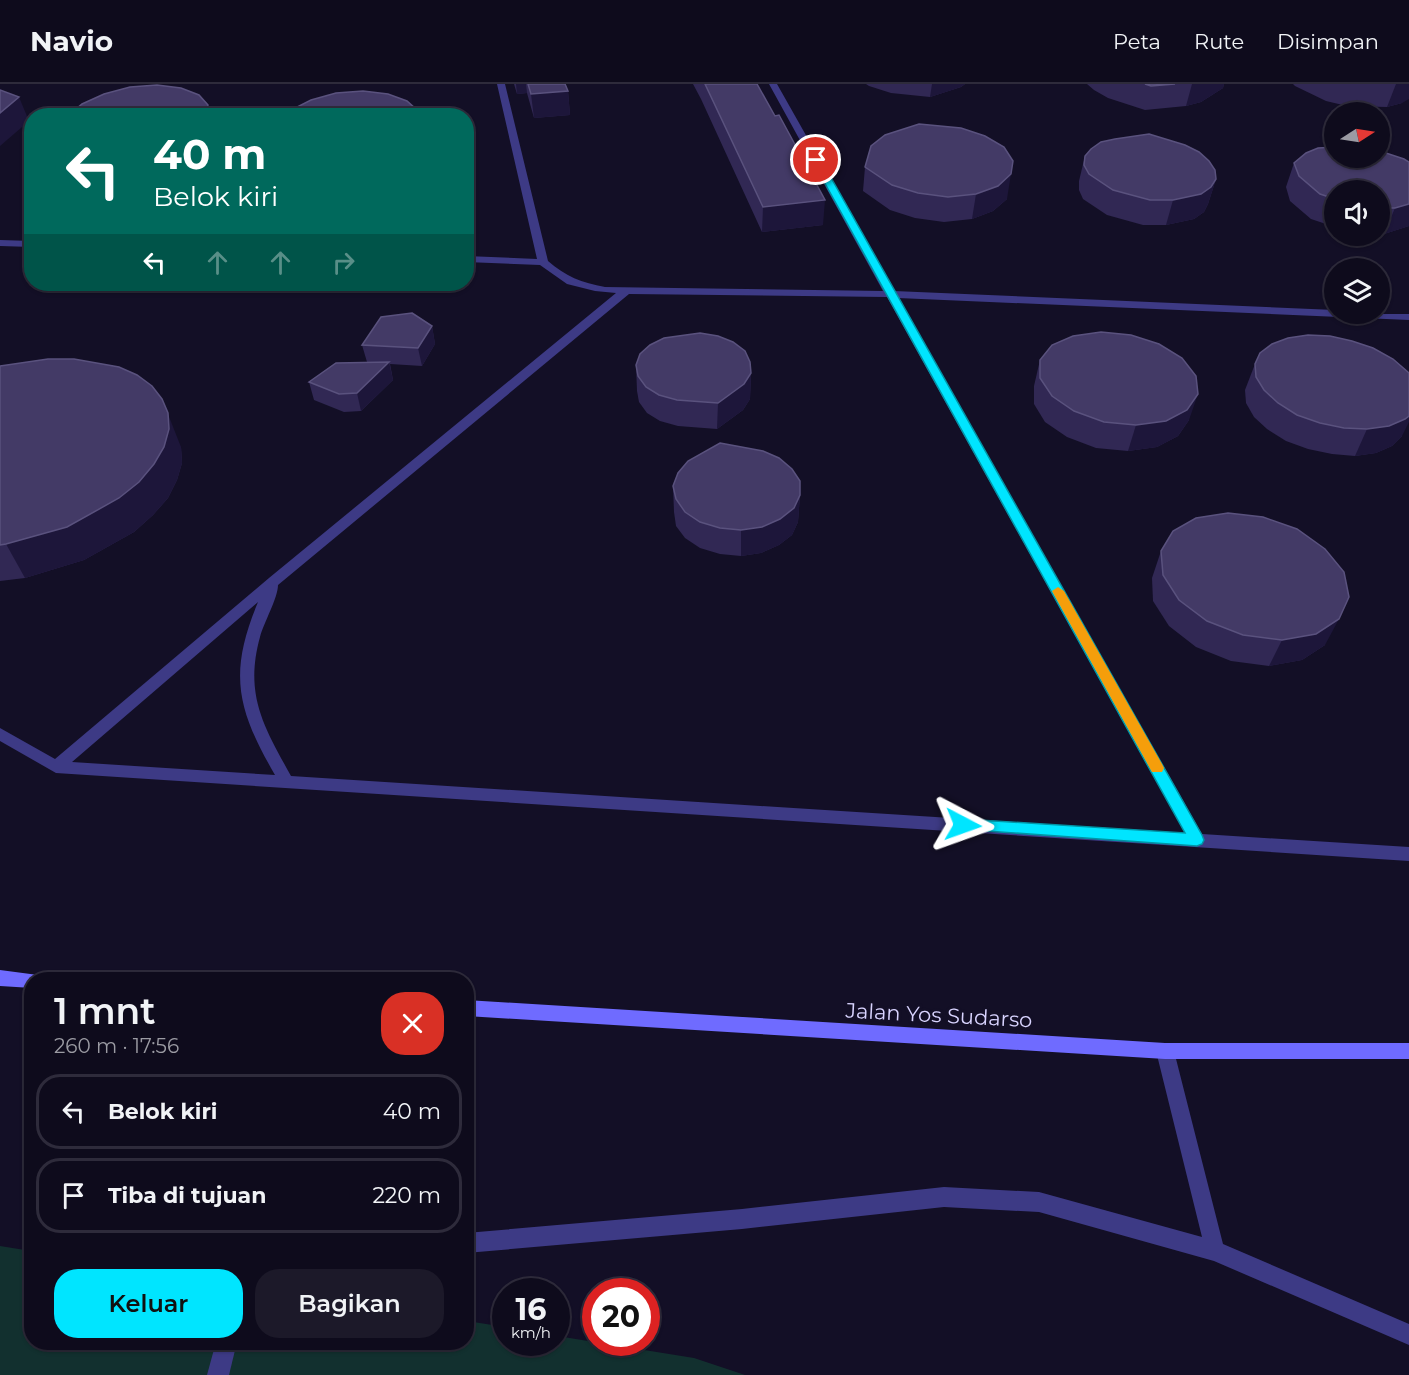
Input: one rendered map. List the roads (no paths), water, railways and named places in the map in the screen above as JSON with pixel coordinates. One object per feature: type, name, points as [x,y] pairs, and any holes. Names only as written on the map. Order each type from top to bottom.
[{"type":"main road","points":[[0,978],[24,980]]},
{"type":"main road","name":"Jalan Yos Sudarso","points":[[474,1008],[1165,1051],[1409,1052]]},
{"type":"street","points":[[501,84],[543,262],[573,285],[626,291],[892,294],[1409,317]]},
{"type":"street","points":[[773,84],[1197,840]]},
{"type":"street","points":[[0,243],[24,244]]},
{"type":"street","points":[[474,259],[543,262]]},
{"type":"street","points":[[56,767],[274,582],[626,291]]},
{"type":"street","points":[[274,582],[256,620],[249,649],[246,677],[247,700],[257,728],[286,781]]},
{"type":"street","points":[[0,734],[56,767],[1409,854]]},
{"type":"street","points":[[1165,1051],[1215,1251]]},
{"type":"street","points":[[474,1242],[742,1219],[944,1197],[1039,1202],[1215,1251],[1409,1335]]},
{"type":"street","points":[[218,1375],[225,1350]]}]
